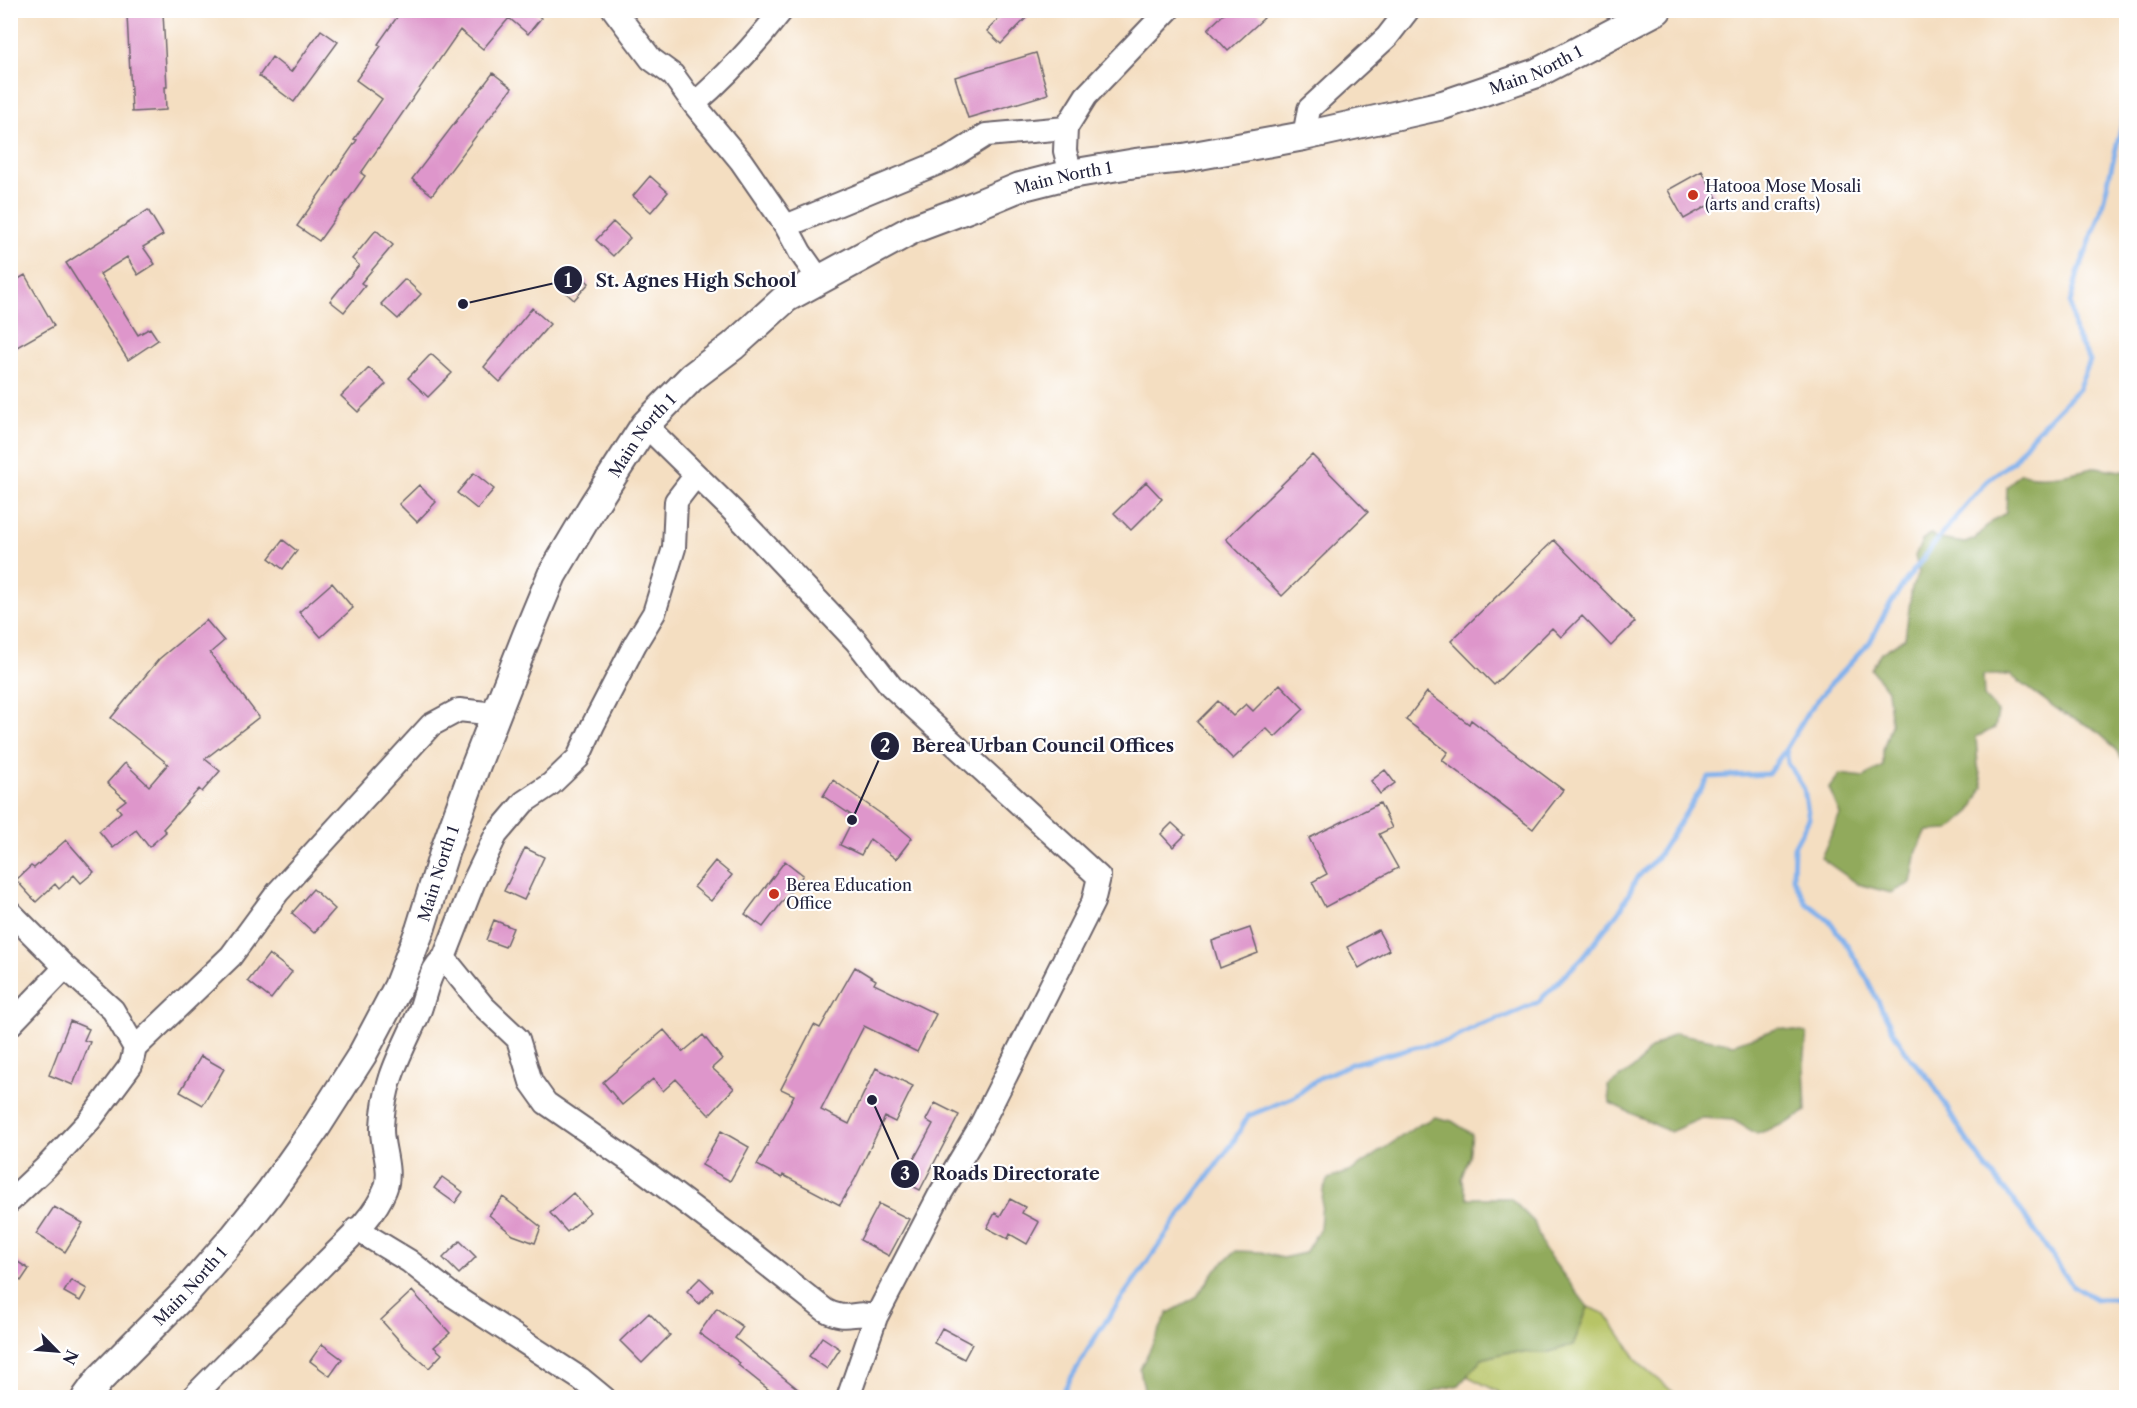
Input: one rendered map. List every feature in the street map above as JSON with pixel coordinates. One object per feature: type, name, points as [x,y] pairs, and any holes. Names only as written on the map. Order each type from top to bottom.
[{"type":"main road","name":"Main North 1","points":[[86,1398],[107,1372],[185,1293],[235,1236],[270,1192],[316,1127],[362,1055],[402,977],[495,714],[552,575],[645,425],[692,377],[733,346],[786,298],[913,229],[1020,187],[1071,174],[1183,158],[1304,136],[1443,105],[1537,73],[1657,10]]},
{"type":"street","points":[[614,10],[651,59],[673,75],[741,161],[819,279]]},
{"type":"street","points":[[694,104],[728,75],[782,10]]},
{"type":"street","points":[[1071,174],[1065,151],[1066,128],[1086,96],[1168,10]]},
{"type":"street","points":[[1304,136],[1309,109],[1387,37],[1408,10]]},
{"type":"street","points":[[786,226],[948,159],[986,135],[1066,128]]},
{"type":"street","points":[[645,425],[731,508],[856,641],[891,686],[1099,878],[1093,902],[980,1127],[939,1196],[876,1317],[848,1398]]},
{"type":"street","points":[[192,1398],[371,1214],[386,1189],[388,1171],[381,1131],[384,1100],[399,1053],[418,1014],[436,964],[444,958],[474,881],[496,835],[524,802],[551,784],[578,758],[608,694],[654,613],[674,548],[676,501],[696,475]]},
{"type":"street","points":[[10,1201],[90,1120],[131,1065],[135,1048],[231,956],[278,892],[431,725],[459,710],[495,714]]},
{"type":"street","points":[[10,912],[64,966],[113,1010],[135,1048]]},
{"type":"street","points":[[444,958],[483,1006],[518,1039],[531,1082],[546,1103],[650,1175],[825,1310],[838,1317],[866,1313],[876,1317]]},
{"type":"street","points":[[10,1025],[64,966]]},
{"type":"street","points":[[356,1229],[409,1261],[452,1295],[581,1379],[604,1398]]},
{"type":"green space","points":[[2096,467],[2126,472],[2126,764],[2112,745],[2093,728],[2064,714],[2010,675],[1983,675],[1984,697],[1998,712],[1995,728],[1976,737],[1978,766],[1983,787],[1971,811],[1949,830],[1927,831],[1917,851],[1911,883],[1891,893],[1858,884],[1821,858],[1840,814],[1829,788],[1840,774],[1864,777],[1883,766],[1883,750],[1891,724],[1887,690],[1871,669],[1881,653],[1905,638],[1912,587],[1919,573],[1915,556],[1923,539],[1931,534],[1939,539],[1965,543],[1975,539],[1993,520],[2006,513],[2007,487],[2020,473],[2047,476],[2068,474]]},
{"type":"green space","points":[[1779,1028],[1807,1033],[1804,1066],[1806,1111],[1789,1122],[1757,1134],[1733,1120],[1702,1118],[1670,1132],[1610,1103],[1608,1086],[1638,1065],[1647,1051],[1675,1033],[1734,1044]]},
{"type":"green space","points":[[1435,1117],[1452,1121],[1472,1134],[1469,1157],[1461,1179],[1468,1198],[1510,1198],[1534,1222],[1544,1249],[1588,1307],[1573,1345],[1546,1353],[1509,1352],[1482,1359],[1459,1385],[1437,1390],[1425,1396],[1163,1398],[1145,1394],[1140,1369],[1168,1313],[1196,1298],[1216,1269],[1236,1251],[1261,1252],[1282,1258],[1305,1253],[1320,1228],[1323,1190],[1328,1179],[1351,1171],[1417,1126]]},
{"type":"green space","points":[[1588,1307],[1606,1314],[1640,1364],[1679,1397],[1499,1397],[1499,1392],[1467,1376],[1481,1359],[1509,1352],[1546,1353],[1573,1345]]},
{"type":"building","points":[[402,10],[532,10],[541,18],[528,34],[509,18],[483,49],[460,30],[361,173],[365,176],[319,241],[297,226],[357,140],[354,139],[382,99],[356,80],[381,46],[378,44]]},
{"type":"building","points":[[1007,10],[1034,10],[1001,44],[987,31]]},
{"type":"building","points":[[1228,10],[1256,10],[1264,18],[1228,51],[1208,29]]},
{"type":"building","points":[[163,13],[166,110],[132,112],[127,15]]},
{"type":"building","points":[[321,30],[338,42],[294,102],[259,76],[272,57],[291,72]]},
{"type":"building","points":[[1036,53],[1048,94],[968,118],[955,77]]},
{"type":"building","points":[[493,73],[512,88],[432,195],[412,179]]},
{"type":"building","name":"Hatooa Mose Mosali (arts and crafts)","points":[[1702,171],[1718,200],[1684,219],[1668,190]]},
{"type":"building","points":[[650,176],[668,192],[651,212],[633,196]]},
{"type":"building","points":[[148,210],[163,235],[143,247],[155,264],[138,275],[127,257],[100,274],[138,335],[150,328],[158,340],[128,360],[66,263]]},
{"type":"building","points":[[613,222],[630,238],[613,256],[596,240]]},
{"type":"building","points":[[376,230],[393,245],[361,283],[365,286],[344,312],[330,301],[359,265],[352,259]]},
{"type":"building","points":[[572,268],[589,283],[574,300],[557,285]]},
{"type":"building","points":[[25,275],[54,326],[10,351],[10,284]]},
{"type":"building","points":[[405,279],[421,294],[398,319],[381,304]]},
{"type":"building","points":[[532,308],[550,324],[500,382],[484,367]]},
{"type":"building","points":[[431,354],[452,373],[428,397],[408,378]]},
{"type":"building","points":[[369,368],[386,384],[358,412],[341,396]]},
{"type":"building","points":[[1312,455],[1368,512],[1282,596],[1226,539]]},
{"type":"building","points":[[474,473],[494,489],[477,509],[457,493]]},
{"type":"building","points":[[1146,482],[1162,499],[1131,530],[1114,513]]},
{"type":"building","points":[[419,485],[436,502],[417,522],[399,504]]},
{"type":"building","points":[[283,540],[297,551],[283,569],[269,558]]},
{"type":"building","points":[[1554,540],[1635,622],[1611,646],[1582,616],[1561,637],[1552,628],[1494,685],[1451,641]]},
{"type":"building","points":[[332,583],[353,608],[321,637],[299,612]]},
{"type":"building","points":[[206,620],[224,641],[210,653],[259,717],[205,759],[220,771],[202,792],[199,789],[163,829],[166,832],[149,847],[136,830],[113,848],[99,831],[121,812],[117,807],[126,800],[107,783],[125,763],[149,786],[168,764],[111,718],[159,659]]},
{"type":"building","points":[[1280,684],[1304,709],[1275,737],[1266,728],[1233,759],[1197,722],[1218,701],[1233,716],[1246,704],[1253,711]]},
{"type":"building","points":[[1427,692],[1469,724],[1471,720],[1563,790],[1533,829],[1442,760],[1448,752],[1406,720]]},
{"type":"building","points":[[1385,770],[1395,783],[1380,794],[1371,781]]},
{"type":"building","points":[[833,780],[912,838],[896,859],[870,839],[861,855],[840,845],[854,817],[823,796]]},
{"type":"building","points":[[1380,803],[1392,828],[1379,834],[1398,868],[1325,907],[1312,882],[1327,874],[1309,838]]},
{"type":"building","points":[[1172,823],[1185,835],[1173,847],[1161,834]]},
{"type":"building","points":[[66,840],[94,872],[81,883],[74,875],[59,889],[55,884],[36,902],[16,880],[31,866],[34,868]]},
{"type":"building","points":[[525,848],[544,857],[524,900],[504,891]]},
{"type":"building","points":[[715,861],[732,875],[711,901],[694,887]]},
{"type":"building","name":"Berea Education Office","points":[[785,861],[803,875],[763,927],[745,914]]},
{"type":"building","points":[[313,889],[335,909],[314,933],[292,913]]},
{"type":"building","points":[[494,920],[513,928],[505,947],[486,940]]},
{"type":"building","points":[[1250,928],[1258,953],[1220,968],[1212,941]]},
{"type":"building","points":[[1378,930],[1389,950],[1359,968],[1347,947]]},
{"type":"building","points":[[269,954],[292,972],[271,999],[248,981]]},
{"type":"building","points":[[855,967],[876,980],[874,984],[936,1014],[917,1052],[864,1026],[821,1110],[849,1124],[876,1068],[913,1086],[895,1122],[885,1117],[840,1205],[783,1175],[782,1178],[757,1165],[794,1095],[781,1089],[814,1025],[820,1028]]},
{"type":"building","points":[[70,1021],[89,1029],[84,1040],[90,1042],[73,1085],[49,1075]]},
{"type":"building","points":[[664,1030],[683,1052],[703,1035],[722,1059],[712,1068],[734,1088],[709,1115],[676,1079],[663,1091],[653,1079],[622,1105],[603,1082]]},
{"type":"building","points":[[201,1056],[224,1069],[203,1105],[180,1092]]},
{"type":"building","points":[[935,1103],[959,1115],[920,1190],[902,1181],[933,1124],[926,1120]]},
{"type":"building","points":[[721,1131],[749,1147],[730,1181],[702,1165]]},
{"type":"building","points":[[442,1177],[463,1192],[455,1203],[434,1188]]},
{"type":"building","points":[[573,1193],[590,1212],[567,1232],[550,1213]]},
{"type":"building","points":[[503,1197],[541,1227],[535,1243],[513,1235],[489,1215]]},
{"type":"building","points":[[1010,1199],[1025,1207],[1022,1213],[1039,1222],[1027,1244],[1010,1234],[1008,1239],[987,1228],[995,1213],[1000,1216]]},
{"type":"building","points":[[879,1204],[909,1219],[889,1256],[860,1240]]},
{"type":"building","points":[[54,1207],[83,1223],[65,1252],[36,1234]]},
{"type":"building","points":[[460,1241],[476,1257],[459,1274],[443,1258]]},
{"type":"building","points":[[10,1257],[29,1269],[21,1281],[10,1274]]},
{"type":"building","points":[[700,1278],[713,1290],[699,1304],[687,1291]]},
{"type":"building","points":[[71,1280],[87,1289],[80,1301],[64,1292]]},
{"type":"building","points":[[412,1291],[450,1333],[434,1347],[442,1354],[429,1368],[405,1347],[381,1320]]},
{"type":"building","points":[[717,1308],[743,1327],[735,1338],[809,1398],[779,1398],[738,1365],[740,1363],[699,1333]]},
{"type":"building","points":[[649,1313],[670,1335],[642,1363],[620,1341]]},
{"type":"building","points":[[942,1328],[972,1344],[964,1359],[934,1343]]},
{"type":"building","points":[[822,1337],[840,1349],[827,1369],[809,1356]]},
{"type":"building","points":[[322,1344],[342,1359],[330,1376],[310,1361]]},
{"type":"waterway","points":[[1059,1398],[1101,1328],[1232,1144],[1248,1116],[1294,1097],[1319,1078],[1351,1064],[1415,1047],[1449,1041],[1477,1026],[1538,1002],[1583,957],[1622,907],[1636,879],[1658,856],[1709,777],[1768,774],[1808,712],[1870,642],[1904,583],[1945,530],[1987,481],[2013,461],[2032,436],[2078,389],[2090,361],[2075,333],[2070,303],[2078,273],[2100,215],[2126,107]]},
{"type":"waterway","points":[[1786,749],[1788,763],[1804,789],[1809,819],[1794,847],[1793,878],[1806,903],[1829,920],[1848,947],[1894,1033],[1911,1059],[1931,1081],[1964,1136],[2020,1209],[2072,1285],[2096,1299],[2126,1299]]},
{"type":"place","name":"Hatooa Mose Mosali (arts and crafts)","points":[[1693,195]]},
{"type":"place","name":"St. Agnes High School","points":[[463,304]]},
{"type":"place","name":"Berea Urban Council Offices","points":[[852,820]]},
{"type":"place","name":"Berea Education Office","points":[[774,894]]},
{"type":"place","name":"Roads Directorate","points":[[872,1100]]}]
